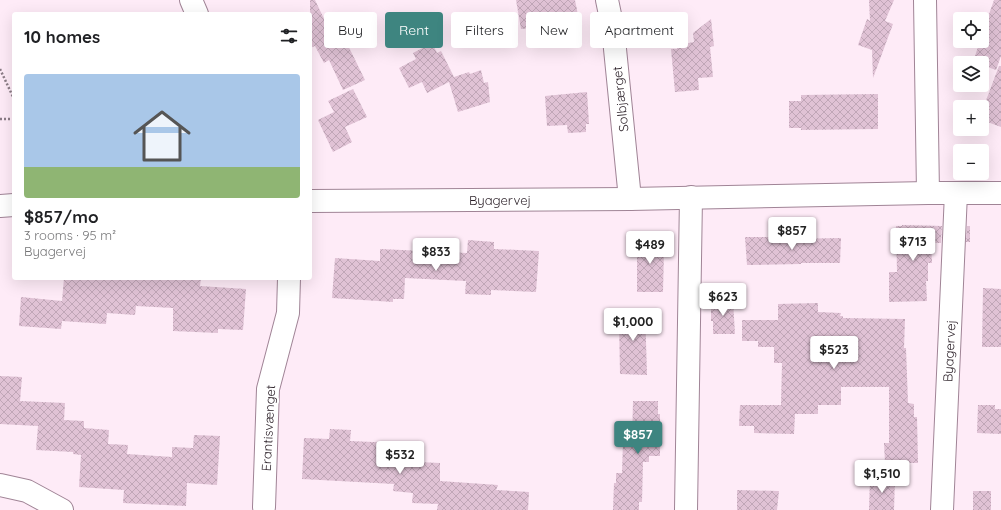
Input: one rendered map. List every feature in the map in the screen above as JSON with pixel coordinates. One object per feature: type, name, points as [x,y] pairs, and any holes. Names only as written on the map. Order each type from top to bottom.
[{"type":"street","points":[[191,0],[197,12]]},
{"type":"street","name":"Solbjærget","points":[[607,0],[613,29],[630,199]]},
{"type":"street","points":[[925,0],[928,193]]},
{"type":"street","name":"Byagervej","points":[[942,510],[956,193]]},
{"type":"street","name":"Byagervej","points":[[312,201],[630,199],[1001,193]]},
{"type":"street","points":[[686,510],[690,197]]},
{"type":"street","points":[[0,206],[12,205]]},
{"type":"street","name":"Erantisvænget","points":[[264,509],[268,388],[288,313],[289,280]]},
{"type":"street","points":[[0,484],[27,491],[62,510]]},
{"type":"path","points":[[0,69],[12,95]]},
{"type":"path","points":[[0,119],[12,119]]},
{"type":"building","points":[[310,0],[315,0],[324,19],[324,48],[349,48],[365,80],[343,90],[329,60],[324,63],[315,46],[312,47],[312,12],[310,12]]},
{"type":"building","points":[[516,0],[575,0],[577,12],[526,12],[526,28],[521,29]]},
{"type":"building","points":[[869,0],[894,0],[885,21],[893,24],[873,78],[872,50],[858,45],[867,19],[870,21]]},
{"type":"building","points":[[994,0],[1001,0],[1001,56],[996,70],[989,68],[989,56],[975,56],[978,48],[989,48],[989,14]]},
{"type":"building","points":[[711,19],[714,46],[710,47],[713,77],[698,78],[699,90],[675,92],[671,49],[688,48],[688,43],[694,42],[693,33]]},
{"type":"building","points":[[422,48],[434,48],[437,53],[441,51],[454,77],[481,70],[484,83],[488,82],[490,102],[458,112],[449,82],[427,93],[422,82],[409,88],[399,68],[416,59],[413,53]]},
{"type":"building","points":[[999,66],[1001,66],[1001,127],[989,123],[989,100],[986,100]]},
{"type":"building","points":[[353,89],[367,117],[345,127],[352,142],[333,152],[318,120],[334,112],[328,101]]},
{"type":"building","points":[[587,92],[589,124],[586,124],[586,132],[568,133],[567,125],[547,126],[545,96]]},
{"type":"building","points":[[878,94],[878,129],[801,130],[801,128],[789,128],[789,101],[801,101],[801,95]]},
{"type":"building","points":[[896,226],[942,226],[941,243],[931,243],[932,263],[928,263],[928,281],[926,281],[927,301],[889,302],[889,272],[897,272]]},
{"type":"building","points":[[967,226],[970,226],[970,242],[966,242]]},
{"type":"building","points":[[637,237],[661,237],[661,251],[664,251],[663,292],[637,292]]},
{"type":"building","points":[[745,237],[788,237],[788,239],[841,238],[840,263],[747,265]]},
{"type":"building","points":[[468,240],[494,242],[494,249],[539,251],[536,292],[491,290],[491,295],[465,294],[466,281],[405,278],[404,299],[393,299],[393,302],[332,298],[335,258],[380,261],[380,249],[467,253]]},
{"type":"building","points":[[64,280],[201,280],[200,286],[246,289],[243,330],[218,329],[218,333],[173,331],[173,308],[136,306],[135,315],[107,313],[106,324],[62,321],[61,329],[19,326],[21,297],[62,301]]},
{"type":"building","points":[[983,288],[1001,289],[1001,347],[982,347]]},
{"type":"building","points":[[711,301],[733,301],[735,334],[713,334],[713,321],[711,321]]},
{"type":"building","points":[[818,303],[818,312],[841,313],[840,316],[843,316],[843,318],[905,319],[904,348],[906,348],[908,403],[914,404],[914,417],[917,417],[918,463],[885,463],[884,443],[889,443],[889,387],[841,387],[841,405],[818,405],[818,414],[795,414],[794,434],[754,433],[754,426],[739,426],[740,405],[781,405],[782,363],[774,363],[774,347],[758,347],[758,341],[742,341],[742,320],[778,320],[778,304]]},
{"type":"building","points":[[645,308],[647,375],[620,374],[620,309]]},
{"type":"building","points":[[0,376],[22,377],[20,401],[65,403],[64,420],[84,421],[84,428],[109,430],[108,444],[128,445],[127,454],[172,457],[172,447],[193,448],[194,435],[220,436],[217,485],[187,483],[186,506],[123,503],[124,490],[79,487],[81,455],[73,454],[73,452],[36,450],[38,426],[0,424]]},
{"type":"building","points":[[633,401],[658,401],[658,414],[660,414],[660,456],[649,456],[649,462],[643,462],[642,502],[639,502],[639,510],[613,510],[616,473],[622,473],[623,441],[632,441]]},
{"type":"building","points":[[978,405],[995,405],[995,409],[1001,409],[1001,434],[977,433]]},
{"type":"building","points":[[330,429],[351,430],[350,441],[396,443],[395,461],[440,463],[440,481],[498,485],[496,490],[529,492],[528,510],[437,510],[438,504],[412,503],[413,493],[393,491],[394,484],[302,479],[304,438],[329,439]]},
{"type":"building","points":[[870,477],[895,478],[894,510],[869,510]]},
{"type":"building","points":[[737,490],[779,491],[777,510],[737,510]]},
{"type":"building","points":[[973,491],[991,491],[991,510],[973,510]]}]
